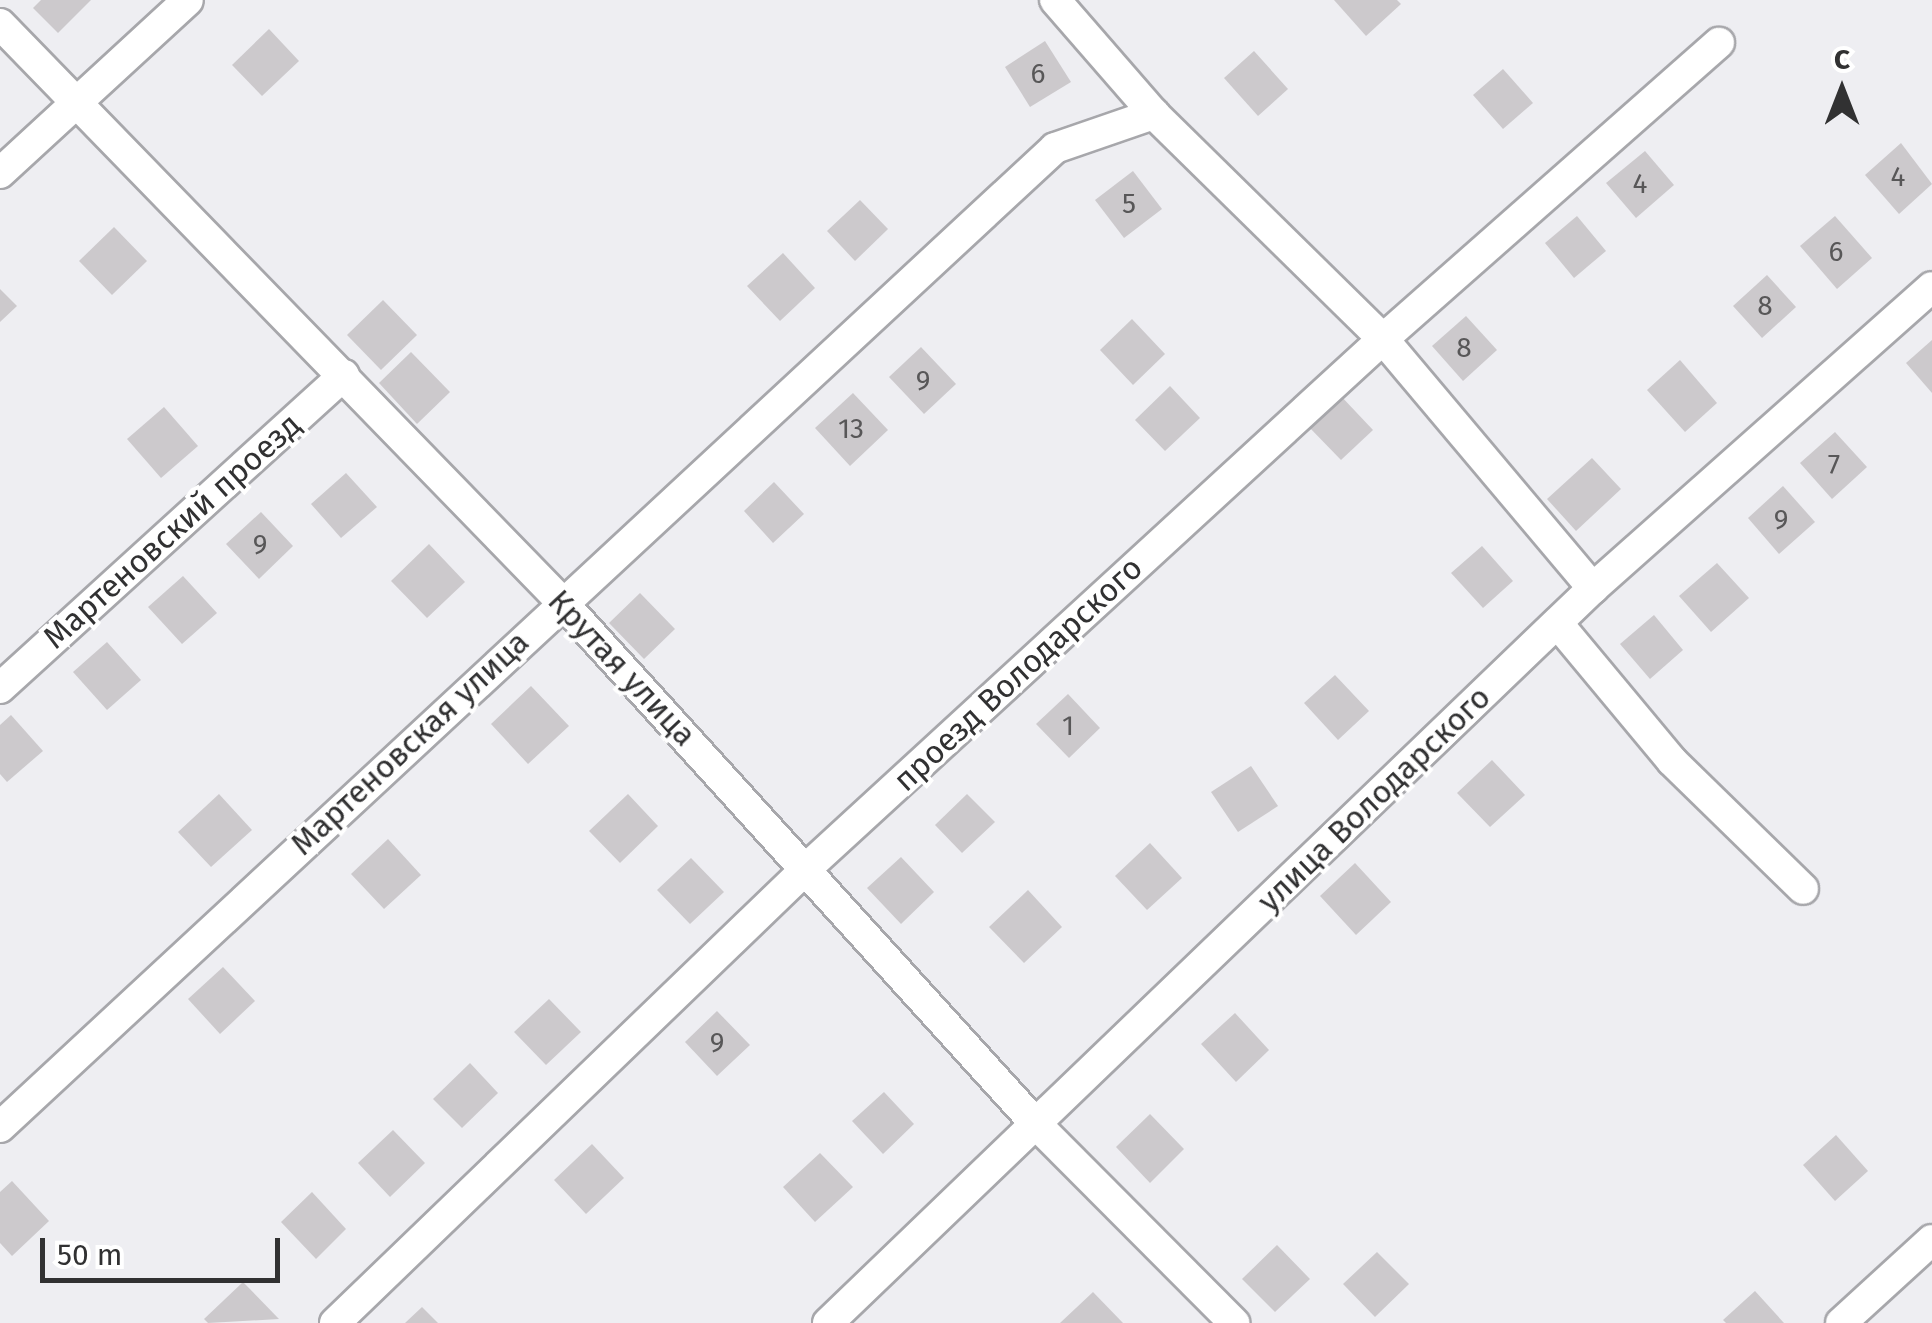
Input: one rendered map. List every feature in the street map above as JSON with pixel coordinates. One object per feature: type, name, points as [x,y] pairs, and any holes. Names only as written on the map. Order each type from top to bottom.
[{"type":"street","points":[[0,173],[188,0]]},
{"type":"street","points":[[1055,0],[1154,114],[1383,339],[1593,588]]},
{"type":"street","name":"Крутая улица","points":[[0,24],[560,601],[808,867],[1034,1122],[1234,1323]]},
{"type":"street","name":"проезд Володарского","points":[[334,1323],[808,867],[1383,339],[1719,43]]},
{"type":"street","name":"Мартеновская улица","points":[[0,1127],[560,601],[1055,148],[1154,114]]},
{"type":"street","name":"улица Володарского","points":[[828,1323],[1593,588],[1932,287]]},
{"type":"street","name":"Мартеновский проезд","points":[[0,688],[344,375]]},
{"type":"street","points":[[1558,624],[1672,761],[1803,889]]},
{"type":"street","points":[[1841,1323],[1932,1240]]},
{"type":"building","points":[[41,0],[91,0],[58,33],[33,8]]},
{"type":"building","points":[[1334,0],[1397,0],[1401,4],[1366,36]]},
{"type":"building","points":[[269,29],[299,61],[262,96],[232,65]]},
{"type":"building","points":[[1045,41],[1071,82],[1030,107],[1005,67]]},
{"type":"building","points":[[1254,51],[1288,89],[1258,116],[1224,78]]},
{"type":"building","points":[[1503,69],[1533,103],[1503,129],[1473,95]]},
{"type":"building","points":[[1901,143],[1932,184],[1899,214],[1865,175]]},
{"type":"building","points":[[1645,151],[1674,185],[1636,218],[1606,183]]},
{"type":"building","points":[[1133,171],[1162,209],[1124,238],[1095,200]]},
{"type":"building","points":[[860,200],[888,229],[855,261],[827,231]]},
{"type":"building","points":[[1577,216],[1606,251],[1574,278],[1545,243]]},
{"type":"building","points":[[1835,216],[1872,258],[1837,289],[1800,246]]},
{"type":"building","points":[[114,227],[147,261],[112,295],[79,261]]},
{"type":"building","points":[[783,253],[815,288],[780,321],[747,286]]},
{"type":"building","points":[[1767,275],[1796,307],[1762,338],[1733,306]]},
{"type":"building","points":[[0,289],[17,306],[0,322]]},
{"type":"building","points":[[383,300],[417,335],[381,370],[347,335]]},
{"type":"building","points":[[1466,316],[1497,350],[1463,381],[1432,346]]},
{"type":"building","points":[[1132,319],[1165,354],[1133,385],[1100,350]]},
{"type":"building","points":[[1932,340],[1932,393],[1906,363]]},
{"type":"building","points":[[921,347],[956,384],[924,414],[889,377]]},
{"type":"building","points":[[411,352],[450,392],[417,424],[379,383]]},
{"type":"building","points":[[1680,360],[1717,403],[1685,432],[1647,390]]},
{"type":"building","points":[[1170,386],[1200,418],[1165,451],[1135,420]]},
{"type":"building","points":[[853,393],[888,430],[850,466],[815,428]]},
{"type":"building","points":[[1339,394],[1373,430],[1341,460],[1307,425]]},
{"type":"building","points":[[164,407],[198,446],[161,478],[127,439]]},
{"type":"building","points":[[1835,432],[1867,467],[1832,499],[1800,463]]},
{"type":"building","points":[[1592,458],[1621,489],[1576,531],[1547,499]]},
{"type":"building","points":[[346,473],[377,507],[341,538],[311,504]]},
{"type":"building","points":[[774,482],[804,514],[773,543],[744,511]]},
{"type":"building","points":[[1783,486],[1815,522],[1779,554],[1748,518]]},
{"type":"building","points":[[261,512],[293,546],[259,579],[226,544]]},
{"type":"building","points":[[429,544],[465,582],[427,618],[391,581]]},
{"type":"building","points":[[1482,546],[1513,581],[1483,608],[1451,573]]},
{"type":"building","points":[[1717,563],[1749,598],[1711,632],[1679,596]]},
{"type":"building","points":[[183,576],[217,613],[182,644],[148,607]]},
{"type":"building","points":[[640,593],[675,629],[644,659],[609,623]]},
{"type":"building","points":[[1654,615],[1683,650],[1650,679],[1620,644]]},
{"type":"building","points":[[107,642],[141,680],[107,710],[73,672]]},
{"type":"building","points":[[1335,675],[1369,711],[1338,740],[1304,703]]},
{"type":"building","points":[[531,686],[569,726],[528,764],[491,724]]},
{"type":"building","points":[[1068,694],[1100,728],[1069,758],[1036,724]]},
{"type":"building","points":[[11,715],[43,751],[7,782],[0,774],[0,725]]},
{"type":"building","points":[[1492,760],[1525,795],[1490,827],[1457,793]]},
{"type":"building","points":[[1251,766],[1278,806],[1238,832],[1211,792]]},
{"type":"building","points":[[219,794],[252,830],[211,867],[178,832]]},
{"type":"building","points":[[628,794],[658,826],[620,863],[589,831]]},
{"type":"building","points":[[967,794],[995,822],[962,853],[935,825]]},
{"type":"building","points":[[388,839],[421,875],[384,909],[351,874]]},
{"type":"building","points":[[1150,843],[1182,878],[1147,910],[1115,876]]},
{"type":"building","points":[[901,857],[934,892],[901,924],[867,888]]},
{"type":"building","points":[[691,858],[724,892],[690,924],[657,890]]},
{"type":"building","points":[[1355,863],[1391,902],[1356,935],[1320,896]]},
{"type":"building","points":[[1028,890],[1062,927],[1024,963],[989,927]]},
{"type":"building","points":[[223,967],[255,1001],[220,1034],[188,999]]},
{"type":"building","points":[[549,999],[581,1032],[546,1065],[514,1032]]},
{"type":"building","points":[[717,1011],[750,1045],[717,1076],[685,1042]]},
{"type":"building","points":[[1235,1013],[1269,1050],[1236,1082],[1201,1044]]},
{"type":"building","points":[[470,1063],[498,1093],[462,1128],[433,1099]]},
{"type":"building","points":[[884,1092],[914,1124],[883,1154],[852,1121]]},
{"type":"building","points":[[1150,1114],[1184,1149],[1150,1183],[1116,1147]]},
{"type":"building","points":[[393,1130],[425,1163],[390,1197],[358,1163]]},
{"type":"building","points":[[1836,1135],[1868,1171],[1835,1201],[1803,1165]]},
{"type":"building","points":[[592,1144],[624,1178],[586,1214],[554,1180]]},
{"type":"building","points":[[820,1153],[853,1187],[815,1222],[783,1187]]},
{"type":"building","points":[[12,1181],[49,1221],[12,1256],[0,1243],[0,1192]]},
{"type":"building","points":[[312,1192],[346,1229],[316,1259],[281,1222]]},
{"type":"building","points":[[1277,1245],[1310,1279],[1275,1312],[1242,1279]]},
{"type":"building","points":[[1377,1252],[1409,1284],[1375,1317],[1343,1284]]},
{"type":"building","points":[[243,1282],[279,1319],[208,1323],[204,1319]]},
{"type":"building","points":[[1755,1291],[1784,1323],[1723,1320]]},
{"type":"building","points":[[1093,1292],[1123,1323],[1060,1323]]},
{"type":"building","points":[[422,1307],[438,1323],[405,1323]]}]
